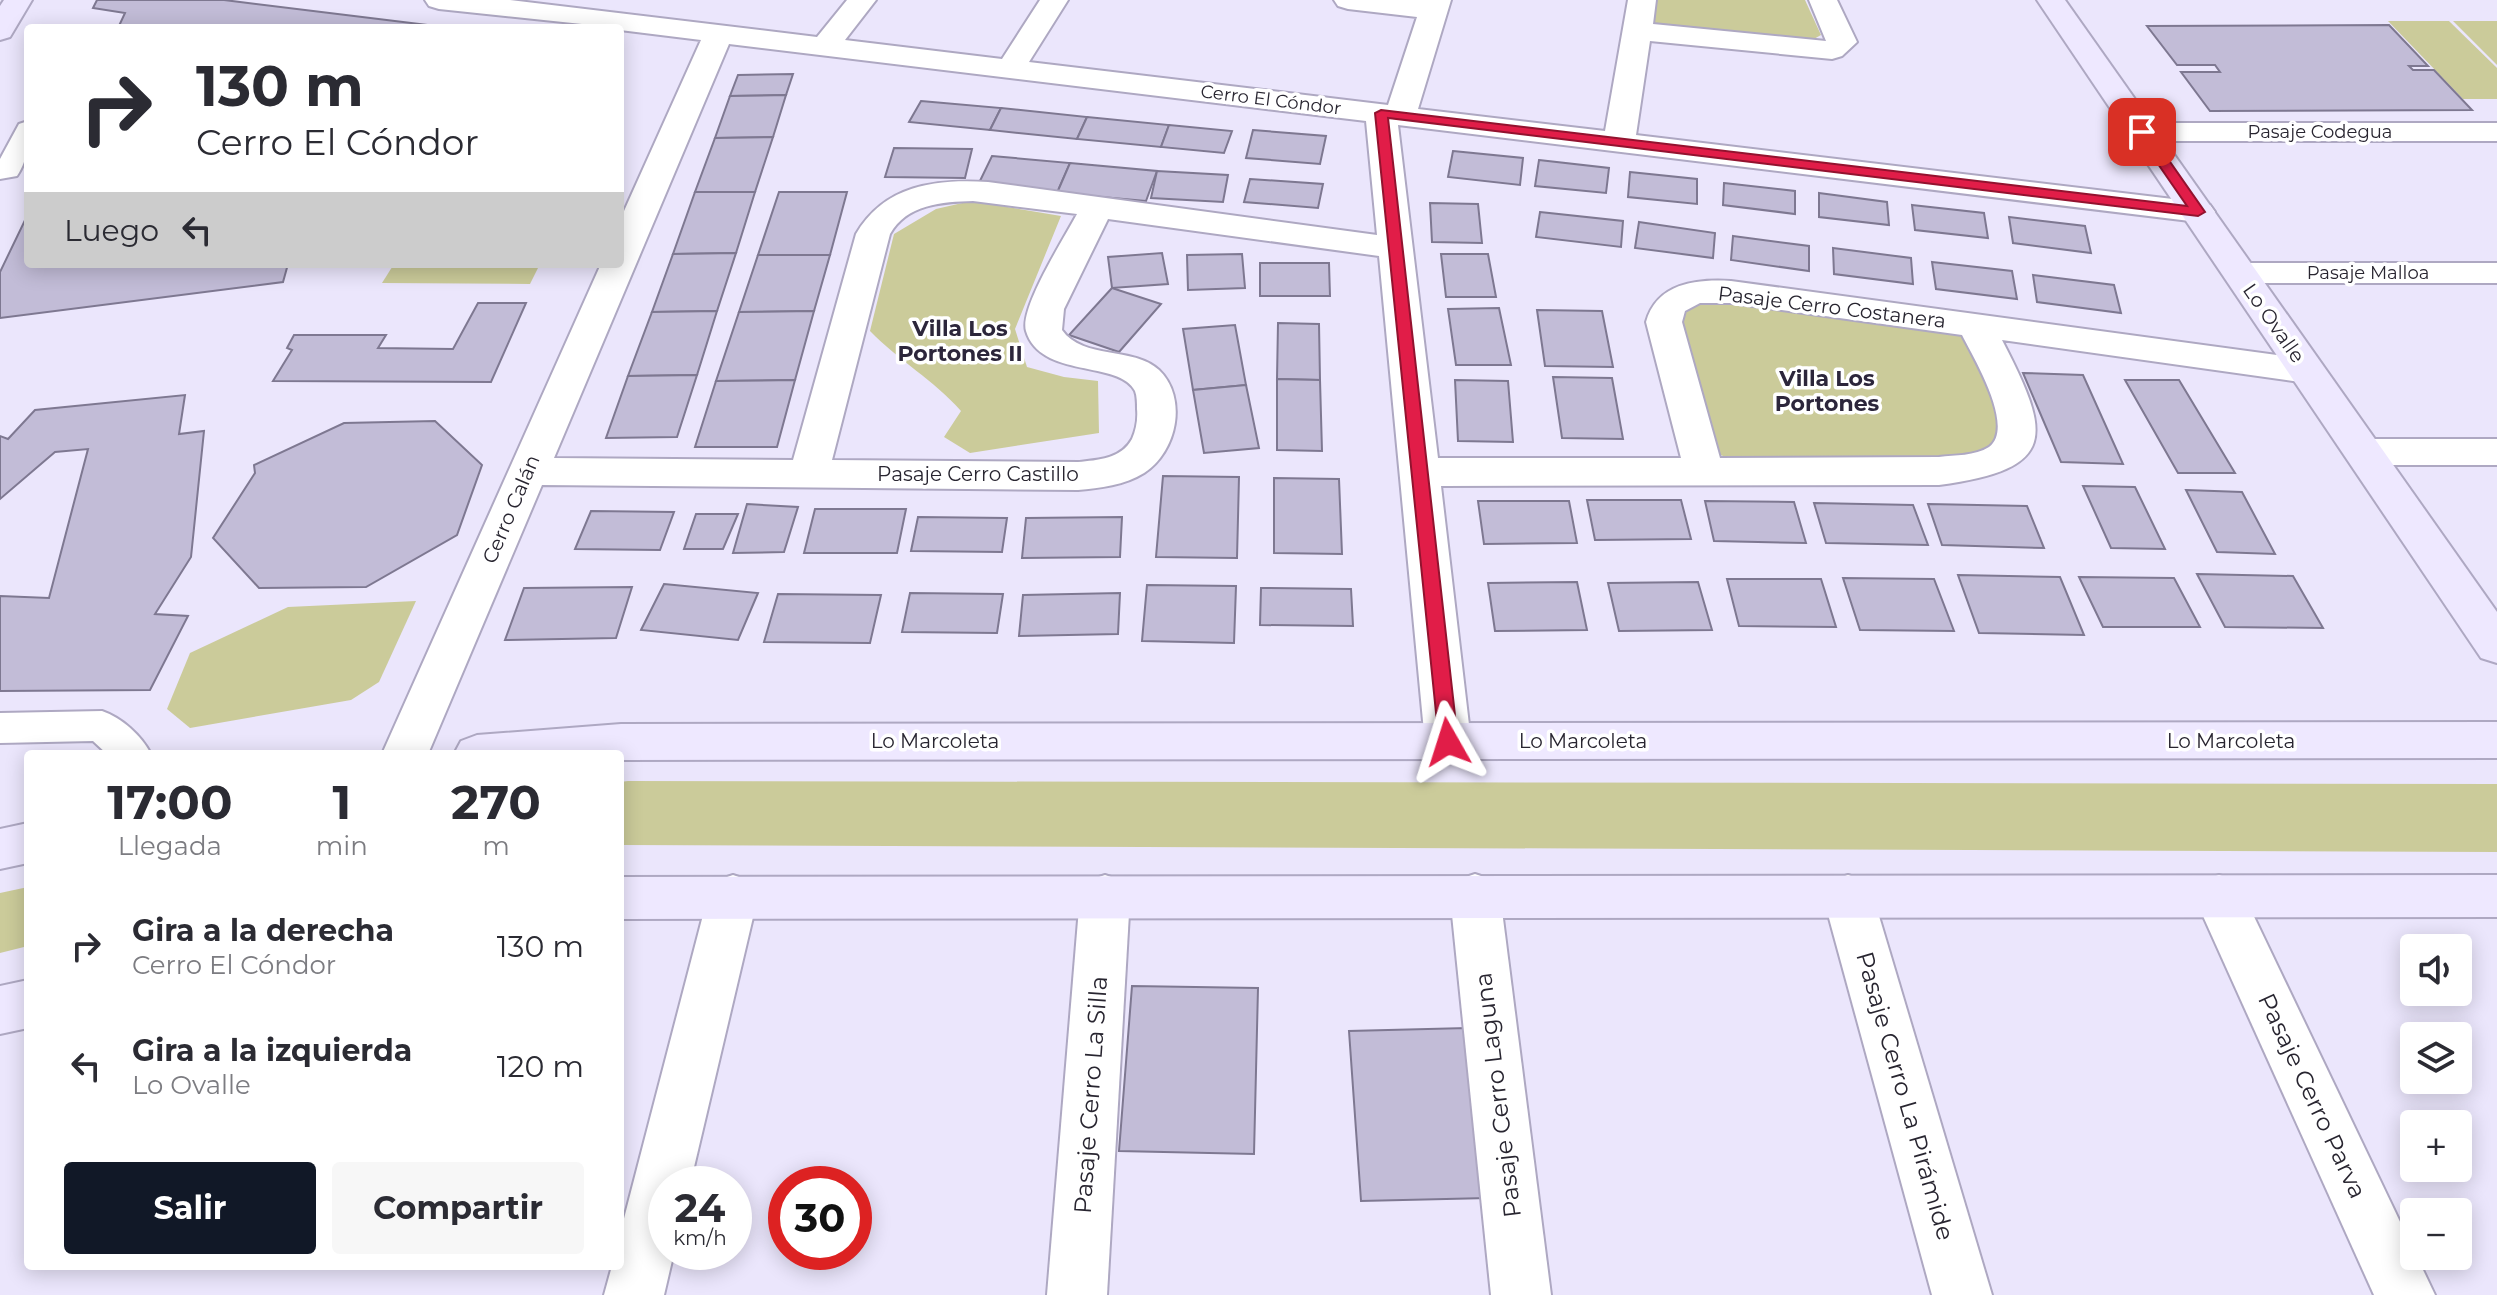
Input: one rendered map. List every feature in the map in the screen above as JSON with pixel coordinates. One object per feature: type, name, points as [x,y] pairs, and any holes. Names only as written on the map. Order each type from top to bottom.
[{"type":"main road","points":[[0,31],[18,0]]},
{"type":"main road","name":"Lo Ovalle","points":[[2051,0],[2497,646]]},
{"type":"main road","name":"Lo Marcoleta","points":[[535,750],[650,742],[2497,740]]},
{"type":"main road","points":[[0,849],[24,844]]},
{"type":"main road","points":[[624,898],[2497,896]]},
{"type":"main road","points":[[0,1010],[24,1005]]},
{"type":"street","name":"Cerro El Cóndor","points":[[439,0],[506,4],[660,27],[2198,212]]},
{"type":"street","points":[[660,27],[686,0]]},
{"type":"street","points":[[824,47],[862,0]]},
{"type":"street","points":[[1010,69],[1054,0]]},
{"type":"street","points":[[1348,0],[1436,6],[1391,115],[1396,248],[1448,742]]},
{"type":"street","points":[[1619,142],[1642,0]]},
{"type":"street","points":[[1637,31],[1832,50],[1842,42],[1823,0]]},
{"type":"street","name":"Cerro Calán","points":[[624,250],[718,34]]},
{"type":"street","name":"Pasaje Codegua","points":[[2142,132],[2497,132]]},
{"type":"street","points":[[809,473],[873,234],[887,215],[916,199],[953,191],[988,192],[1396,248]]},
{"type":"street","name":"Pasaje Cerro Castillo","points":[[528,471],[1078,476],[1123,468],[1137,459],[1147,447],[1157,419],[1159,399],[1153,387],[1131,370],[1057,349],[1044,331],[1046,309],[1097,207]]},
{"type":"street","name":"Cerro Calán","points":[[407,750],[616,268]]},
{"type":"street","name":"Pasaje Malloa","points":[[2240,273],[2497,273]]},
{"type":"street","name":"Pasaje Cerro Costanera","points":[[1704,471],[1664,322],[1668,309],[1675,301],[1696,293],[1731,292],[2307,371]]},
{"type":"street","points":[[1419,472],[1939,471],[1978,467],[1995,462],[2015,444],[2020,424],[1976,326]]},
{"type":"street","points":[[2364,452],[2497,452]]},
{"type":"street","name":"Pasaje Cerro Laguna","points":[[1475,895],[1521,1295]]},
{"type":"street","points":[[634,1295],[733,896]]},
{"type":"street","name":"Pasaje Cerro La Silla","points":[[1077,1295],[1105,896]]},
{"type":"street","name":"Pasaje Cerro La Pirámide","points":[[1848,896],[1962,1295]]},
{"type":"street","name":"Pasaje Cerro Parva","points":[[2219,896],[2405,1295]]},
{"type":"lane","points":[[0,171],[8,170],[24,137]]},
{"type":"lane","points":[[0,728],[102,726],[128,750]]},
{"type":"green space","points":[[1654,0],[1805,0],[1821,35],[1812,40],[1661,26],[1653,22]]},
{"type":"green space","points":[[2388,21],[2449,21],[2497,68],[2497,99],[2463,99]]},
{"type":"green space","points":[[2453,21],[2497,21],[2497,65]]},
{"type":"green space","points":[[971,201],[1061,216],[1015,329],[1027,367],[1064,377],[1098,381],[1099,433],[970,453],[944,437],[961,411],[870,331],[894,234],[936,209]]},
{"type":"green space","points":[[391,268],[538,268],[530,284],[382,283]]},
{"type":"green space","points":[[1703,298],[1963,331],[2007,430],[1981,457],[1732,460],[1714,452],[1679,315]]},
{"type":"green space","points":[[416,601],[379,682],[351,700],[190,728],[167,709],[190,653],[288,607]]},
{"type":"green space","points":[[624,782],[2497,784],[2497,852],[624,845]]},
{"type":"green space","points":[[24,888],[24,947],[0,953],[0,893]]},
{"type":"building","points":[[97,0],[224,0],[419,24],[120,24],[125,13],[93,8]]},
{"type":"building","points":[[2389,25],[2428,66],[2409,66],[2413,70],[2434,70],[2472,110],[2210,111],[2181,72],[2220,72],[2215,65],[2177,65],[2147,26]]},
{"type":"building","points":[[793,74],[786,95],[730,96],[738,75]]},
{"type":"building","points":[[786,95],[773,137],[715,138],[730,96]]},
{"type":"building","points":[[921,101],[1001,108],[990,130],[909,122]]},
{"type":"building","points":[[1001,108],[1087,117],[1077,139],[990,130]]},
{"type":"building","points":[[1087,117],[1169,125],[1161,147],[1077,139]]},
{"type":"building","points":[[1169,125],[1232,131],[1224,153],[1161,147]]},
{"type":"building","points":[[1253,130],[1326,136],[1320,164],[1246,158]]},
{"type":"building","points":[[773,137],[755,192],[695,192],[715,138]]},
{"type":"building","points":[[894,148],[972,149],[965,178],[885,177]]},
{"type":"building","points":[[1453,151],[1523,158],[1520,185],[1448,177]]},
{"type":"building","points":[[992,156],[1070,163],[1057,193],[978,185]]},
{"type":"building","points":[[1539,160],[1609,168],[1606,193],[1535,186]]},
{"type":"building","points":[[1070,163],[1157,171],[1146,201],[1057,193]]},
{"type":"building","points":[[1157,171],[1228,175],[1223,202],[1151,198]]},
{"type":"building","points":[[1630,172],[1697,179],[1697,204],[1628,197]]},
{"type":"building","points":[[1250,179],[1323,184],[1318,208],[1244,202]]},
{"type":"building","points":[[1724,183],[1795,191],[1795,214],[1723,205]]},
{"type":"building","points":[[695,192],[755,192],[736,253],[673,254]]},
{"type":"building","points":[[779,192],[847,192],[830,255],[758,255]]},
{"type":"building","points":[[1819,193],[1887,202],[1889,225],[1819,217]]},
{"type":"building","points":[[1430,203],[1478,204],[1482,243],[1432,242]]},
{"type":"building","points":[[1912,205],[1984,213],[1988,238],[1915,230]]},
{"type":"building","points":[[1540,212],[1623,221],[1621,247],[1536,237]]},
{"type":"building","points":[[2009,217],[2085,226],[2091,253],[2013,243]]},
{"type":"building","points":[[24,222],[24,268],[287,268],[283,282],[0,318],[0,272]]},
{"type":"building","points":[[1639,222],[1715,233],[1713,258],[1635,248]]},
{"type":"building","points":[[1733,236],[1809,246],[1809,271],[1731,260]]},
{"type":"building","points":[[1833,248],[1911,258],[1913,284],[1834,274]]},
{"type":"building","points":[[736,253],[717,311],[652,312],[673,254]]},
{"type":"building","points":[[1162,253],[1168,284],[1112,288],[1108,257]]},
{"type":"building","points":[[1242,254],[1245,288],[1188,290],[1187,255]]},
{"type":"building","points":[[1441,254],[1488,254],[1496,297],[1446,297]]},
{"type":"building","points":[[758,255],[830,255],[814,311],[739,312]]},
{"type":"building","points":[[1932,262],[2012,271],[2017,299],[1936,289]]},
{"type":"building","points":[[1260,263],[1329,263],[1330,296],[1260,296]]},
{"type":"building","points":[[2033,275],[2114,285],[2121,313],[2037,302]]},
{"type":"building","points":[[1112,288],[1161,304],[1119,352],[1069,335]]},
{"type":"building","points":[[478,303],[526,303],[491,382],[273,381],[292,350],[287,348],[294,335],[386,335],[378,348],[453,349]]},
{"type":"building","points":[[1499,308],[1511,365],[1456,365],[1448,309]]},
{"type":"building","points":[[1537,310],[1602,311],[1613,367],[1545,366]]},
{"type":"building","points":[[717,311],[697,375],[628,376],[652,312]]},
{"type":"building","points":[[814,311],[795,380],[716,381],[739,312]]},
{"type":"building","points":[[1278,323],[1319,324],[1320,380],[1277,379]]},
{"type":"building","points":[[1235,325],[1246,385],[1193,390],[1183,329]]},
{"type":"building","points":[[2023,373],[2083,375],[2123,464],[2061,462]]},
{"type":"building","points":[[697,375],[677,437],[606,438],[628,376]]},
{"type":"building","points":[[1553,377],[1612,378],[1623,439],[1562,438]]},
{"type":"building","points":[[1277,379],[1320,380],[1322,451],[1277,450]]},
{"type":"building","points":[[795,380],[777,447],[695,447],[716,381]]},
{"type":"building","points":[[1455,380],[1508,381],[1513,442],[1458,441]]},
{"type":"building","points":[[2125,380],[2179,380],[2235,473],[2178,473]]},
{"type":"building","points":[[1246,385],[1259,448],[1204,453],[1193,390]]},
{"type":"building","points":[[185,395],[179,434],[204,431],[191,557],[155,614],[188,616],[150,690],[0,691],[0,596],[49,598],[88,449],[55,452],[0,499],[0,436],[8,439],[35,410]]},
{"type":"building","points":[[435,421],[482,465],[457,535],[366,587],[259,588],[213,538],[255,473],[254,465],[344,423]]},
{"type":"building","points":[[1163,476],[1239,477],[1237,558],[1156,557]]},
{"type":"building","points":[[1274,478],[1339,479],[1342,554],[1274,553]]},
{"type":"building","points":[[2083,486],[2135,487],[2165,549],[2111,548]]},
{"type":"building","points":[[2186,490],[2242,492],[2275,554],[2217,552]]},
{"type":"building","points":[[1587,500],[1681,500],[1691,539],[1595,540]]},
{"type":"building","points":[[1478,501],[1569,501],[1577,543],[1484,544]]},
{"type":"building","points":[[1705,501],[1794,502],[1806,543],[1714,541]]},
{"type":"building","points":[[1814,503],[1913,505],[1928,545],[1826,543]]},
{"type":"building","points":[[747,504],[798,507],[784,552],[733,553]]},
{"type":"building","points":[[1928,504],[2027,506],[2044,548],[1942,545]]},
{"type":"building","points":[[815,509],[906,509],[897,553],[804,553]]},
{"type":"building","points":[[591,511],[674,512],[660,550],[575,549]]},
{"type":"building","points":[[696,514],[738,514],[723,549],[684,549]]},
{"type":"building","points":[[918,517],[1007,518],[1002,552],[911,551]]},
{"type":"building","points":[[1122,517],[1120,557],[1022,558],[1026,518]]},
{"type":"building","points":[[2197,574],[2293,576],[2323,628],[2225,627]]},
{"type":"building","points":[[1958,575],[2060,577],[2084,635],[1979,633]]},
{"type":"building","points":[[2079,577],[2174,578],[2200,627],[2103,627]]},
{"type":"building","points":[[1843,578],[1934,579],[1954,631],[1860,630]]},
{"type":"building","points":[[1727,579],[1821,579],[1836,627],[1739,626]]},
{"type":"building","points":[[1577,582],[1587,630],[1495,631],[1488,583]]},
{"type":"building","points":[[1698,582],[1712,630],[1619,631],[1608,583]]},
{"type":"building","points":[[664,584],[758,593],[738,640],[641,630]]},
{"type":"building","points":[[1147,585],[1236,586],[1234,643],[1142,641]]},
{"type":"building","points":[[632,587],[616,638],[505,640],[524,588]]},
{"type":"building","points":[[1261,588],[1351,589],[1353,626],[1260,625]]},
{"type":"building","points":[[910,593],[1003,594],[997,633],[902,632]]},
{"type":"building","points":[[1120,593],[1118,634],[1019,636],[1023,595]]},
{"type":"building","points":[[778,594],[881,595],[870,643],[764,642]]},
{"type":"building","points":[[1132,986],[1258,988],[1254,1154],[1119,1151]]},
{"type":"building","points":[[1467,1028],[1488,1198],[1361,1201],[1349,1031]]},
{"type":"district","name":"Villa Los Portones II","points":[[960,340]]},
{"type":"district","name":"Villa Los Portones","points":[[1827,390]]},
{"type":"route","points":[[1448,742],[1381,113],[2198,212],[2142,132]]}]
